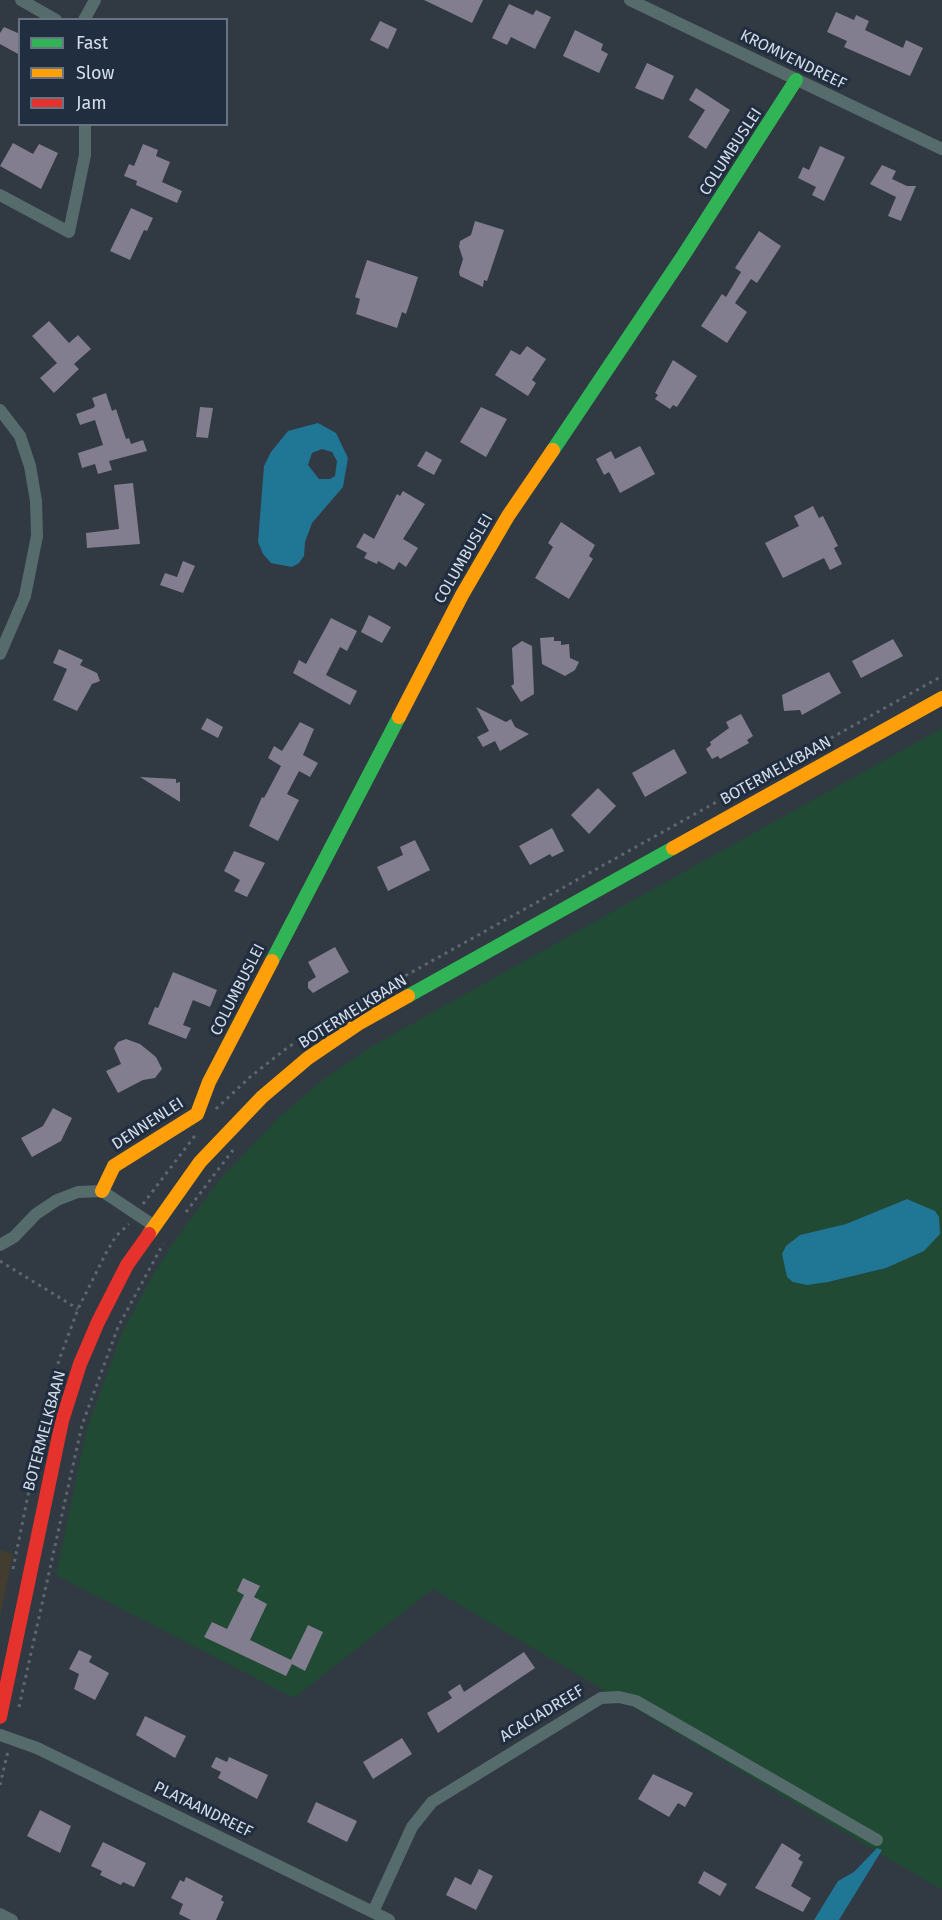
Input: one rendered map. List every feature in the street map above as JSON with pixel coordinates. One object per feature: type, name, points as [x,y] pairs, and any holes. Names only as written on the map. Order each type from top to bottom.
[{"type":"main road","name":"COLUMBUSLEI","points":[[209,1082],[462,595],[508,516],[683,256],[796,80]]},
{"type":"main road","name":"BOTERMELKBAAN","points":[[0,1717],[62,1421],[98,1322],[127,1265],[153,1225],[200,1162],[262,1097],[308,1058],[358,1024],[942,698]]},
{"type":"main road","name":"DENNENLEI","points":[[102,1191],[107,1176],[114,1166],[197,1114],[209,1082]]},
{"type":"street","points":[[21,0],[52,18]]},
{"type":"street","points":[[85,18],[95,0]]},
{"type":"street","name":"KROMVENDREEF","points":[[630,0],[942,149]]},
{"type":"street","points":[[0,195],[69,231],[85,155],[85,126]]},
{"type":"street","points":[[0,410],[20,436],[30,466],[36,501],[37,536],[25,596],[0,653]]},
{"type":"street","points":[[0,1245],[14,1237],[36,1214],[57,1200],[78,1192],[102,1191],[153,1225]]},
{"type":"street","name":"ACACIADREEF","points":[[373,1911],[412,1827],[432,1802],[601,1698],[619,1697],[636,1701],[877,1840]]},
{"type":"street","name":"PLATAANDREEF","points":[[5,1737],[37,1748],[390,1920]]},
{"type":"street","points":[[0,1914],[12,1920]]},
{"type":"path","points":[[181,1218],[236,1146]]},
{"type":"path","points":[[17,1714],[23,1697],[82,1425],[118,1327],[168,1236]]},
{"type":"path","points":[[0,1262],[78,1309],[106,1253]]},
{"type":"path","points":[[0,1785],[5,1737]]},
{"type":"shaded area","points":[[0,1550],[13,1554],[0,1617]]},
{"type":"green space","points":[[942,728],[942,1890],[433,1589],[294,1698],[56,1575],[87,1428],[122,1333],[150,1280],[175,1240],[220,1179],[280,1116],[324,1079],[372,1046]],"holes":[[[907,1199],[935,1211],[941,1227],[886,1268],[828,1282],[800,1235],[846,1224]]]},
{"type":"water","points":[[318,423],[336,433],[348,458],[343,487],[312,523],[305,542],[304,556],[292,567],[271,563],[263,554],[258,542],[264,466],[271,452],[288,431]],"holes":[[[322,449],[332,452],[337,461],[335,476],[330,479],[319,479],[308,465],[312,453]]]},
{"type":"water","points":[[907,1199],[935,1211],[939,1217],[940,1234],[924,1251],[886,1268],[828,1282],[807,1285],[793,1282],[787,1277],[782,1254],[786,1246],[800,1235],[846,1224]]},
{"type":"water","points":[[877,1848],[882,1850],[839,1920],[814,1920],[838,1881],[854,1872]]},
{"type":"building","points":[[424,0],[483,0],[472,23]]},
{"type":"building","points":[[509,4],[533,15],[536,10],[551,17],[535,49],[511,37],[507,45],[492,38]]},
{"type":"building","points":[[836,12],[854,20],[856,15],[869,21],[865,30],[903,48],[906,40],[923,48],[910,76],[844,47],[847,41],[827,32]]},
{"type":"building","points":[[380,21],[397,29],[388,49],[370,40]]},
{"type":"building","points":[[4,27],[18,33],[18,54],[0,44],[0,33]]},
{"type":"building","points":[[575,30],[603,44],[601,50],[608,54],[599,73],[563,56]]},
{"type":"building","points":[[647,63],[674,76],[663,100],[635,88]]},
{"type":"building","points":[[696,88],[730,110],[706,149],[688,137],[705,110],[689,100]]},
{"type":"building","points":[[13,143],[33,154],[39,144],[58,153],[41,189],[0,166]]},
{"type":"building","points":[[143,144],[158,150],[156,156],[170,162],[162,182],[182,191],[177,203],[136,185],[137,181],[124,176],[129,164],[134,166]]},
{"type":"building","points":[[820,146],[845,157],[824,201],[812,195],[816,187],[798,178],[803,167],[809,170]]},
{"type":"building","points":[[882,165],[896,171],[892,179],[907,186],[916,186],[901,221],[888,216],[896,197],[870,184]]},
{"type":"building","points":[[131,208],[153,218],[147,231],[144,230],[130,260],[110,251]]},
{"type":"building","points":[[475,221],[504,230],[483,287],[460,276],[459,272],[463,259],[459,247],[460,241],[471,235]]},
{"type":"building","points":[[759,231],[781,246],[757,283],[751,279],[735,303],[747,312],[727,343],[701,326],[722,294],[726,297],[741,272],[735,268]]},
{"type":"building","points":[[367,260],[418,277],[406,314],[402,312],[397,328],[356,314],[360,299],[355,297]]},
{"type":"building","points":[[49,321],[69,343],[78,335],[91,349],[74,364],[79,369],[54,393],[40,378],[57,363],[32,336]]},
{"type":"building","points":[[527,346],[546,359],[532,380],[536,383],[528,396],[495,375],[511,350],[520,355]]},
{"type":"building","points":[[673,360],[697,376],[677,407],[673,405],[670,409],[655,399],[658,395],[655,393]]},
{"type":"building","points":[[106,393],[112,411],[116,409],[126,439],[129,438],[131,444],[143,440],[147,451],[109,461],[112,470],[98,474],[95,464],[82,468],[78,453],[103,445],[95,420],[80,425],[76,414],[93,408],[95,406],[92,398]]},
{"type":"building","points":[[200,407],[213,408],[208,438],[196,437]]},
{"type":"building","points":[[481,407],[507,419],[486,457],[460,442]]},
{"type":"building","points":[[640,446],[655,474],[620,493],[609,472],[604,475],[596,459],[611,451],[615,459]]},
{"type":"building","points":[[426,451],[442,460],[434,475],[417,466]]},
{"type":"building","points":[[133,483],[140,544],[87,548],[86,533],[119,529],[114,485]]},
{"type":"building","points":[[403,491],[425,504],[403,539],[418,548],[406,567],[399,562],[394,570],[378,561],[377,564],[364,558],[367,553],[356,547],[364,533],[374,539],[397,494],[400,496]]},
{"type":"building","points":[[813,506],[819,518],[823,516],[838,546],[834,548],[842,564],[830,570],[824,558],[783,578],[765,543],[799,526],[794,516]]},
{"type":"building","points":[[561,522],[595,545],[589,556],[593,559],[569,599],[535,578],[553,547],[548,543]]},
{"type":"building","points":[[183,561],[195,566],[183,593],[160,585],[165,573],[177,577]]},
{"type":"building","points":[[369,615],[391,627],[382,643],[361,632]]},
{"type":"building","points":[[331,618],[357,631],[347,651],[340,647],[326,675],[357,691],[350,705],[293,673],[299,660],[306,664]]},
{"type":"building","points":[[554,637],[554,641],[561,641],[561,645],[569,644],[570,658],[579,662],[575,670],[565,676],[542,664],[540,638]]},
{"type":"building","points":[[893,639],[903,656],[861,678],[852,661]]},
{"type":"building","points":[[522,641],[532,646],[534,694],[521,702],[511,686],[514,684],[512,648]]},
{"type":"building","points":[[59,649],[83,660],[80,665],[97,673],[100,681],[92,684],[77,711],[53,700],[67,669],[53,663]]},
{"type":"building","points":[[829,672],[841,693],[802,715],[800,710],[784,711],[782,695]]},
{"type":"building","points":[[476,707],[506,722],[511,719],[515,727],[529,734],[500,751],[495,741],[483,747],[477,737],[489,731]]},
{"type":"building","points":[[741,714],[753,736],[747,740],[749,743],[720,759],[718,756],[712,759],[706,749],[711,745],[710,742],[729,728],[726,722]]},
{"type":"building","points":[[207,718],[223,727],[218,738],[201,729]]},
{"type":"building","points":[[300,722],[314,729],[303,755],[318,763],[310,777],[299,771],[287,794],[299,800],[278,841],[249,826],[262,797],[264,798],[281,766],[268,758],[274,746],[282,751]]},
{"type":"building","points":[[674,749],[687,773],[645,797],[632,773]]},
{"type":"building","points":[[140,777],[176,779],[176,783],[180,782],[180,802]]},
{"type":"building","points":[[598,788],[616,806],[589,834],[571,815]]},
{"type":"building","points":[[552,828],[564,851],[552,857],[550,854],[530,865],[519,846]]},
{"type":"building","points":[[415,840],[430,870],[388,891],[377,867],[403,855],[400,847]]},
{"type":"building","points":[[234,851],[265,863],[247,897],[234,891],[240,880],[224,871]]},
{"type":"building","points":[[335,947],[349,972],[313,993],[308,988],[308,982],[316,977],[308,962]]},
{"type":"building","points":[[173,972],[217,990],[210,1007],[193,1000],[183,1025],[191,1028],[186,1039],[148,1024],[155,1007],[158,1008]]},
{"type":"building","points":[[126,1039],[140,1044],[156,1057],[162,1069],[155,1078],[143,1080],[118,1093],[106,1071],[121,1064],[114,1048],[118,1042]]},
{"type":"building","points":[[53,1108],[72,1118],[61,1141],[32,1157],[21,1138],[43,1126]]},
{"type":"building","points":[[243,1578],[260,1586],[254,1597],[267,1604],[250,1640],[291,1660],[308,1625],[323,1632],[305,1671],[292,1664],[286,1676],[204,1637],[212,1622],[227,1629],[244,1595],[237,1591]]},
{"type":"building","points":[[79,1650],[92,1656],[89,1662],[109,1673],[95,1700],[74,1689],[79,1674],[69,1669]]},
{"type":"building","points":[[524,1652],[535,1668],[438,1733],[427,1713],[452,1698],[448,1692],[460,1684],[464,1692]]},
{"type":"building","points":[[145,1716],[186,1736],[175,1758],[136,1735]]},
{"type":"building","points":[[402,1738],[412,1754],[373,1779],[363,1762]]},
{"type":"building","points":[[216,1757],[227,1762],[229,1757],[268,1775],[257,1799],[218,1778],[221,1772],[211,1767]]},
{"type":"building","points":[[653,1774],[693,1793],[685,1807],[678,1803],[669,1817],[638,1799]]},
{"type":"building","points":[[316,1802],[357,1821],[347,1842],[307,1822]]},
{"type":"building","points":[[40,1810],[71,1826],[60,1853],[27,1836]]},
{"type":"building","points":[[103,1842],[146,1863],[134,1887],[123,1882],[121,1885],[100,1875],[102,1871],[91,1866]]},
{"type":"building","points":[[782,1843],[801,1855],[798,1859],[803,1862],[791,1886],[811,1898],[803,1912],[755,1888]]},
{"type":"building","points":[[479,1869],[493,1876],[476,1910],[446,1895],[455,1877],[471,1885]]},
{"type":"building","points":[[704,1871],[727,1884],[720,1896],[698,1883]]},
{"type":"building","points":[[186,1877],[223,1896],[221,1900],[224,1902],[216,1920],[191,1920],[179,1914],[183,1904],[171,1898],[180,1880],[184,1882]]},
{"type":"traffic: fast","points":[[553,450],[683,256],[796,80]]},
{"type":"traffic: fast","points":[[272,961],[399,717]]},
{"type":"traffic: fast","points":[[408,996],[673,848]]},
{"type":"traffic: slow","points":[[399,717],[462,595],[508,516],[553,450]]},
{"type":"traffic: slow","points":[[673,848],[942,698]]},
{"type":"traffic: slow","points":[[102,1191],[114,1166],[197,1114],[209,1082],[272,961]]},
{"type":"traffic: slow","points":[[149,1234],[200,1162],[262,1097],[308,1058],[358,1024],[408,996]]},
{"type":"traffic: jam","points":[[0,1717],[62,1421],[80,1364],[98,1322],[127,1265],[149,1234]]}]
